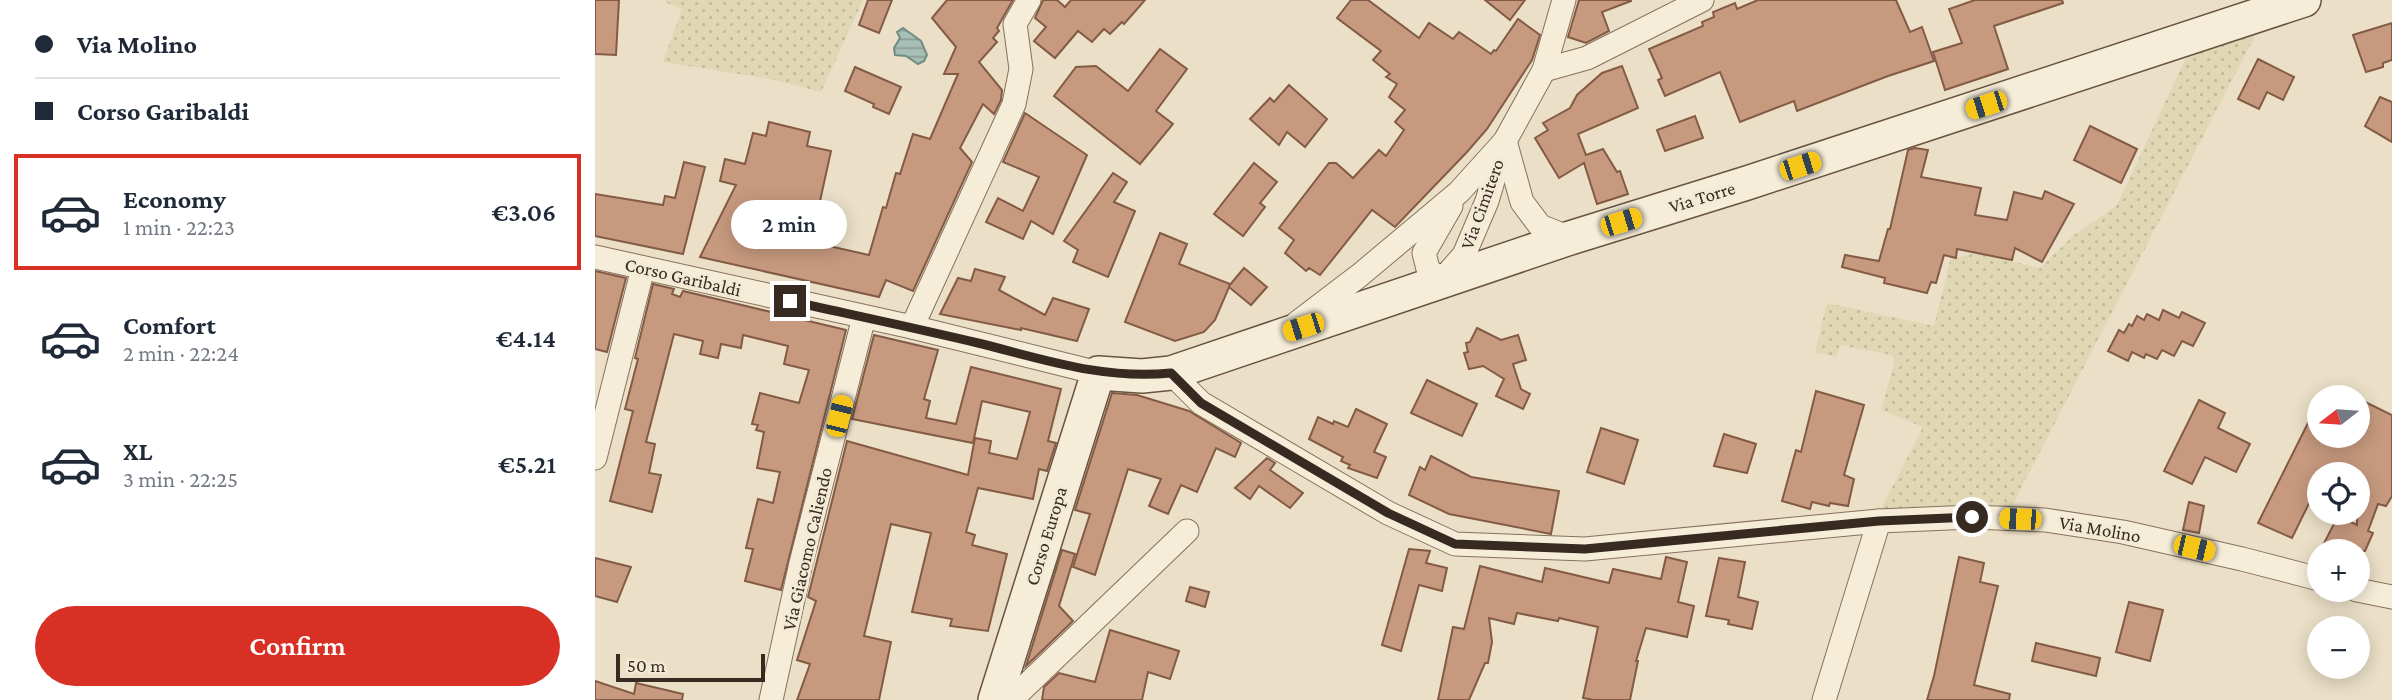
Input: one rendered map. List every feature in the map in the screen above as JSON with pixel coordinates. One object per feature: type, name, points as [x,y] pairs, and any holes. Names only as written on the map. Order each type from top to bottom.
[{"type":"main road","name":"Via Torre","points":[[1098,373],[1142,376],[1171,373],[1570,237],[1760,179],[2304,0]]},
{"type":"main road","name":"Corso Europa","points":[[995,700],[1098,373]]},
{"type":"street","points":[[912,327],[1014,104],[1021,69],[1015,24],[1029,0]]},
{"type":"street","name":"Via Cimitero","points":[[1459,192],[1424,253],[1427,269],[1441,281],[1464,256],[1487,201],[1505,141],[1543,71],[1564,0]]},
{"type":"street","points":[[1543,71],[1587,58],[1702,0]]},
{"type":"street","name":"Via Cimitero","points":[[1505,141],[1522,202],[1540,226],[1570,237]]},
{"type":"street","name":"Via Cimitero","points":[[1280,335],[1360,275],[1459,192],[1505,141]]},
{"type":"street","name":"Corso Garibaldi","points":[[595,257],[912,327],[1098,373]]},
{"type":"street","points":[[595,458],[643,268]]},
{"type":"street","name":"Via Giacomo Caliendo","points":[[771,700],[800,563],[865,317]]},
{"type":"street","name":"Via Molino","points":[[1171,373],[1201,403],[1388,513],[1455,544],[1585,549],[1879,521],[1972,517],[2045,520],[2123,532],[2307,576]]},
{"type":"street","points":[[1825,700],[1879,521]]},
{"type":"street","points":[[1011,700],[1188,531]]},
{"type":"street","points":[[2370,593],[2392,597]]},
{"type":"shaded area","points":[[863,0],[821,92],[771,79],[663,62],[682,9],[665,2]]},
{"type":"shaded area","points":[[2260,26],[2012,506],[1881,509],[1923,427],[1881,410],[1895,360],[1891,355],[1840,345],[1836,357],[1815,352],[1827,303],[1934,326],[1951,257],[1976,253],[2040,268],[2074,235],[2117,205],[2191,47]]},
{"type":"water","points":[[903,28],[921,41],[927,55],[924,61],[918,64],[906,56],[895,55],[894,48],[900,38],[897,32]]},
{"type":"building","points":[[595,0],[619,0],[616,55],[595,54]]},
{"type":"building","points":[[868,0],[892,0],[879,33],[859,25]]},
{"type":"building","points":[[947,0],[1013,0],[993,38],[997,42],[979,62],[1002,90],[1001,100],[994,114],[983,104],[960,148],[972,162],[913,291],[886,280],[879,297],[700,257],[736,185],[720,181],[725,159],[745,164],[753,133],[766,136],[769,122],[810,132],[807,146],[831,151],[811,242],[869,255],[883,207],[886,208],[896,173],[900,174],[913,134],[930,139],[958,74],[944,74],[956,47],[932,18]]},
{"type":"building","points":[[1043,0],[1057,0],[1065,7],[1071,0],[1145,0],[1124,24],[1122,22],[1110,34],[1104,29],[1092,42],[1078,31],[1055,58],[1034,41],[1046,27],[1035,18]]},
{"type":"building","points":[[1351,0],[1368,0],[1419,38],[1429,23],[1453,39],[1459,32],[1491,54],[1496,51],[1518,19],[1540,35],[1532,60],[1487,129],[1467,152],[1395,227],[1372,210],[1320,275],[1309,268],[1306,271],[1285,253],[1294,240],[1279,228],[1329,163],[1336,163],[1353,178],[1379,150],[1386,156],[1404,130],[1395,122],[1405,110],[1389,97],[1397,84],[1386,77],[1390,74],[1373,60],[1381,51],[1337,18]]},
{"type":"building","points":[[1485,0],[1525,0],[1510,20]]},
{"type":"building","points":[[1579,0],[1631,1],[1602,12],[1609,31],[1586,43],[1568,37]]},
{"type":"building","points":[[1758,0],[1896,0],[1910,32],[1922,27],[1934,61],[1797,111],[1794,101],[1740,122],[1720,72],[1665,96],[1658,80],[1662,78],[1649,49],[1703,26],[1702,22],[1714,17],[1713,12],[1735,3],[1737,9]]},
{"type":"building","points":[[1975,0],[2062,0],[2063,3],[1994,26],[2008,69],[1945,90],[1933,52],[1962,43],[1949,9]]},
{"type":"building","points":[[2392,23],[2392,60],[2383,63],[2383,67],[2366,72],[2353,35]]},
{"type":"building","points":[[1160,49],[1187,69],[1156,111],[1173,124],[1140,164],[1054,96],[1076,67],[1096,66],[1128,91]]},
{"type":"building","points":[[2258,59],[2294,77],[2283,100],[2267,92],[2259,109],[2238,99]]},
{"type":"building","points":[[1622,66],[1638,108],[1578,134],[1586,155],[1603,149],[1617,172],[1620,171],[1628,194],[1597,204],[1584,163],[1559,178],[1535,138],[1548,130],[1543,123],[1570,108],[1577,95],[1602,73]]},
{"type":"building","points":[[855,67],[901,87],[889,114],[845,91]]},
{"type":"building","points":[[1289,85],[1327,119],[1305,147],[1287,132],[1279,145],[1250,119],[1270,98],[1274,102]]},
{"type":"building","points":[[2380,97],[2392,102],[2392,142],[2365,126]]},
{"type":"building","points":[[1025,113],[1087,155],[1053,234],[1031,221],[1023,239],[986,222],[998,198],[1023,211],[1039,177],[1003,162]]},
{"type":"building","points":[[1695,116],[1703,138],[1665,151],[1657,130]]},
{"type":"building","points":[[2090,126],[2137,149],[2121,183],[2074,160]]},
{"type":"building","points":[[1908,150],[1928,150],[1921,177],[1981,188],[1975,215],[2007,220],[2014,192],[2042,199],[2045,191],[2074,204],[2042,262],[2015,248],[2012,260],[1957,249],[1956,258],[1944,255],[1936,283],[1931,282],[1927,293],[1884,283],[1885,278],[1842,267],[1845,255],[1879,261],[1890,229]]},
{"type":"building","points":[[684,162],[705,167],[683,254],[595,236],[595,194],[663,205],[665,196],[675,198]]},
{"type":"building","points":[[1254,163],[1277,182],[1260,203],[1265,207],[1243,236],[1214,214]]},
{"type":"building","points":[[1113,173],[1127,182],[1114,202],[1135,211],[1108,277],[1073,262],[1078,250],[1064,241]]},
{"type":"building","points":[[1160,233],[1187,244],[1179,264],[1230,284],[1229,286],[1244,268],[1267,287],[1251,305],[1229,287],[1215,320],[1204,332],[1175,341],[1125,322]]},
{"type":"building","points":[[975,269],[1005,277],[999,290],[1045,315],[1053,298],[1089,309],[1077,341],[940,314],[958,278],[971,281]]},
{"type":"building","points":[[595,271],[626,278],[607,352],[595,349]]},
{"type":"building","points":[[653,284],[674,289],[672,294],[680,297],[683,291],[846,330],[781,590],[745,581],[753,549],[746,548],[758,499],[773,503],[780,472],[757,468],[764,432],[756,430],[758,425],[752,424],[760,393],[799,403],[809,370],[784,364],[788,346],[743,335],[741,348],[721,344],[718,358],[700,354],[703,341],[674,334],[646,442],[655,444],[649,473],[661,475],[652,512],[610,501],[633,411],[625,409]]},
{"type":"building","points":[[2163,310],[2179,318],[2182,312],[2205,323],[2193,346],[2182,341],[2174,356],[2162,350],[2157,359],[2146,354],[2144,358],[2132,352],[2128,361],[2108,351],[2119,330],[2124,333],[2129,324],[2132,326],[2137,316],[2144,320],[2147,314],[2159,320]]},
{"type":"building","points":[[1477,328],[1501,340],[1518,335],[1526,360],[1513,364],[1521,389],[1530,394],[1523,409],[1496,396],[1504,379],[1483,366],[1469,369],[1464,353],[1468,352],[1466,343],[1470,342]]},
{"type":"building","points":[[874,335],[938,350],[924,399],[930,401],[926,418],[956,424],[971,367],[1061,389],[1048,441],[1056,443],[1047,471],[1039,469],[1033,499],[978,488],[966,532],[975,535],[972,545],[1007,554],[988,631],[950,626],[952,619],[912,612],[931,533],[891,524],[864,636],[891,642],[879,700],[797,700],[810,664],[797,660],[816,601],[808,597],[847,441],[968,475],[975,438],[991,441],[989,453],[1017,459],[1030,412],[982,401],[973,443],[852,419]]},
{"type":"building","points":[[1427,380],[1477,404],[1462,436],[1411,413]]},
{"type":"building","points":[[1816,391],[1864,405],[1844,475],[1854,479],[1848,506],[1812,502],[1810,509],[1782,501],[1796,450],[1801,452]]},
{"type":"building","points":[[1112,393],[1137,395],[1189,411],[1241,443],[1235,457],[1216,448],[1197,492],[1181,485],[1168,514],[1149,506],[1161,479],[1128,469],[1095,575],[1073,567],[1090,514],[1075,510]]},
{"type":"building","points":[[2199,400],[2225,413],[2218,428],[2250,444],[2236,472],[2205,457],[2192,484],[2164,471]]},
{"type":"building","points":[[2370,404],[2392,415],[2392,496],[2386,506],[2378,504],[2368,531],[2373,533],[2370,540],[2326,539],[2333,525],[2370,525],[2370,462],[2307,462],[2307,507],[2292,538],[2258,523],[2307,425],[2307,448],[2370,448]]},
{"type":"building","points":[[1356,409],[1387,424],[1374,452],[1386,457],[1377,478],[1348,468],[1350,465],[1341,461],[1343,457],[1309,439],[1318,417],[1348,427]]},
{"type":"building","points":[[1601,428],[1638,440],[1624,484],[1587,472]]},
{"type":"building","points":[[1724,434],[1756,444],[1747,473],[1714,466]]},
{"type":"building","points":[[1431,456],[1471,477],[1559,491],[1551,534],[1449,514],[1409,495],[1420,467],[1425,470]]},
{"type":"building","points":[[1267,458],[1275,463],[1270,470],[1303,493],[1290,508],[1259,486],[1250,499],[1235,488]]},
{"type":"building","points":[[2189,502],[2204,506],[2199,533],[2183,530]]},
{"type":"building","points":[[1409,549],[1430,551],[1426,563],[1447,568],[1442,591],[1419,585],[1401,651],[1382,645]]},
{"type":"building","points":[[1062,550],[1075,554],[1059,606],[1073,621],[1026,666]]},
{"type":"building","points":[[1666,557],[1687,562],[1678,602],[1694,606],[1687,637],[1646,628],[1636,661],[1630,700],[1583,698],[1598,627],[1559,618],[1558,621],[1517,613],[1514,624],[1489,618],[1492,642],[1488,663],[1485,663],[1469,700],[1438,700],[1453,627],[1464,629],[1480,566],[1542,582],[1545,568],[1609,583],[1613,569],[1661,579]]},
{"type":"building","points":[[1959,557],[1984,563],[1980,582],[1998,586],[1974,685],[2010,694],[2009,700],[1927,700]]},
{"type":"building","points":[[595,558],[631,567],[617,602],[595,596]]},
{"type":"building","points":[[1719,558],[1745,562],[1738,597],[1758,602],[1752,629],[1728,624],[1729,620],[1706,616]]},
{"type":"building","points":[[1190,587],[1209,592],[1205,607],[1186,601]]},
{"type":"building","points":[[2129,602],[2163,610],[2150,661],[2116,652]]},
{"type":"building","points":[[1110,630],[1179,651],[1170,679],[1148,672],[1142,700],[1042,700],[1044,687],[1059,673],[1095,682]]},
{"type":"building","points":[[2036,643],[2100,658],[2096,676],[2032,661]]},
{"type":"building","points":[[595,681],[634,694],[636,683],[683,694],[682,700],[595,700]]},
{"type":"route","points":[[790,301],[912,327],[1098,373],[1142,376],[1171,373],[1201,403],[1388,513],[1455,544],[1585,549],[1879,521],[1972,517]]}]
